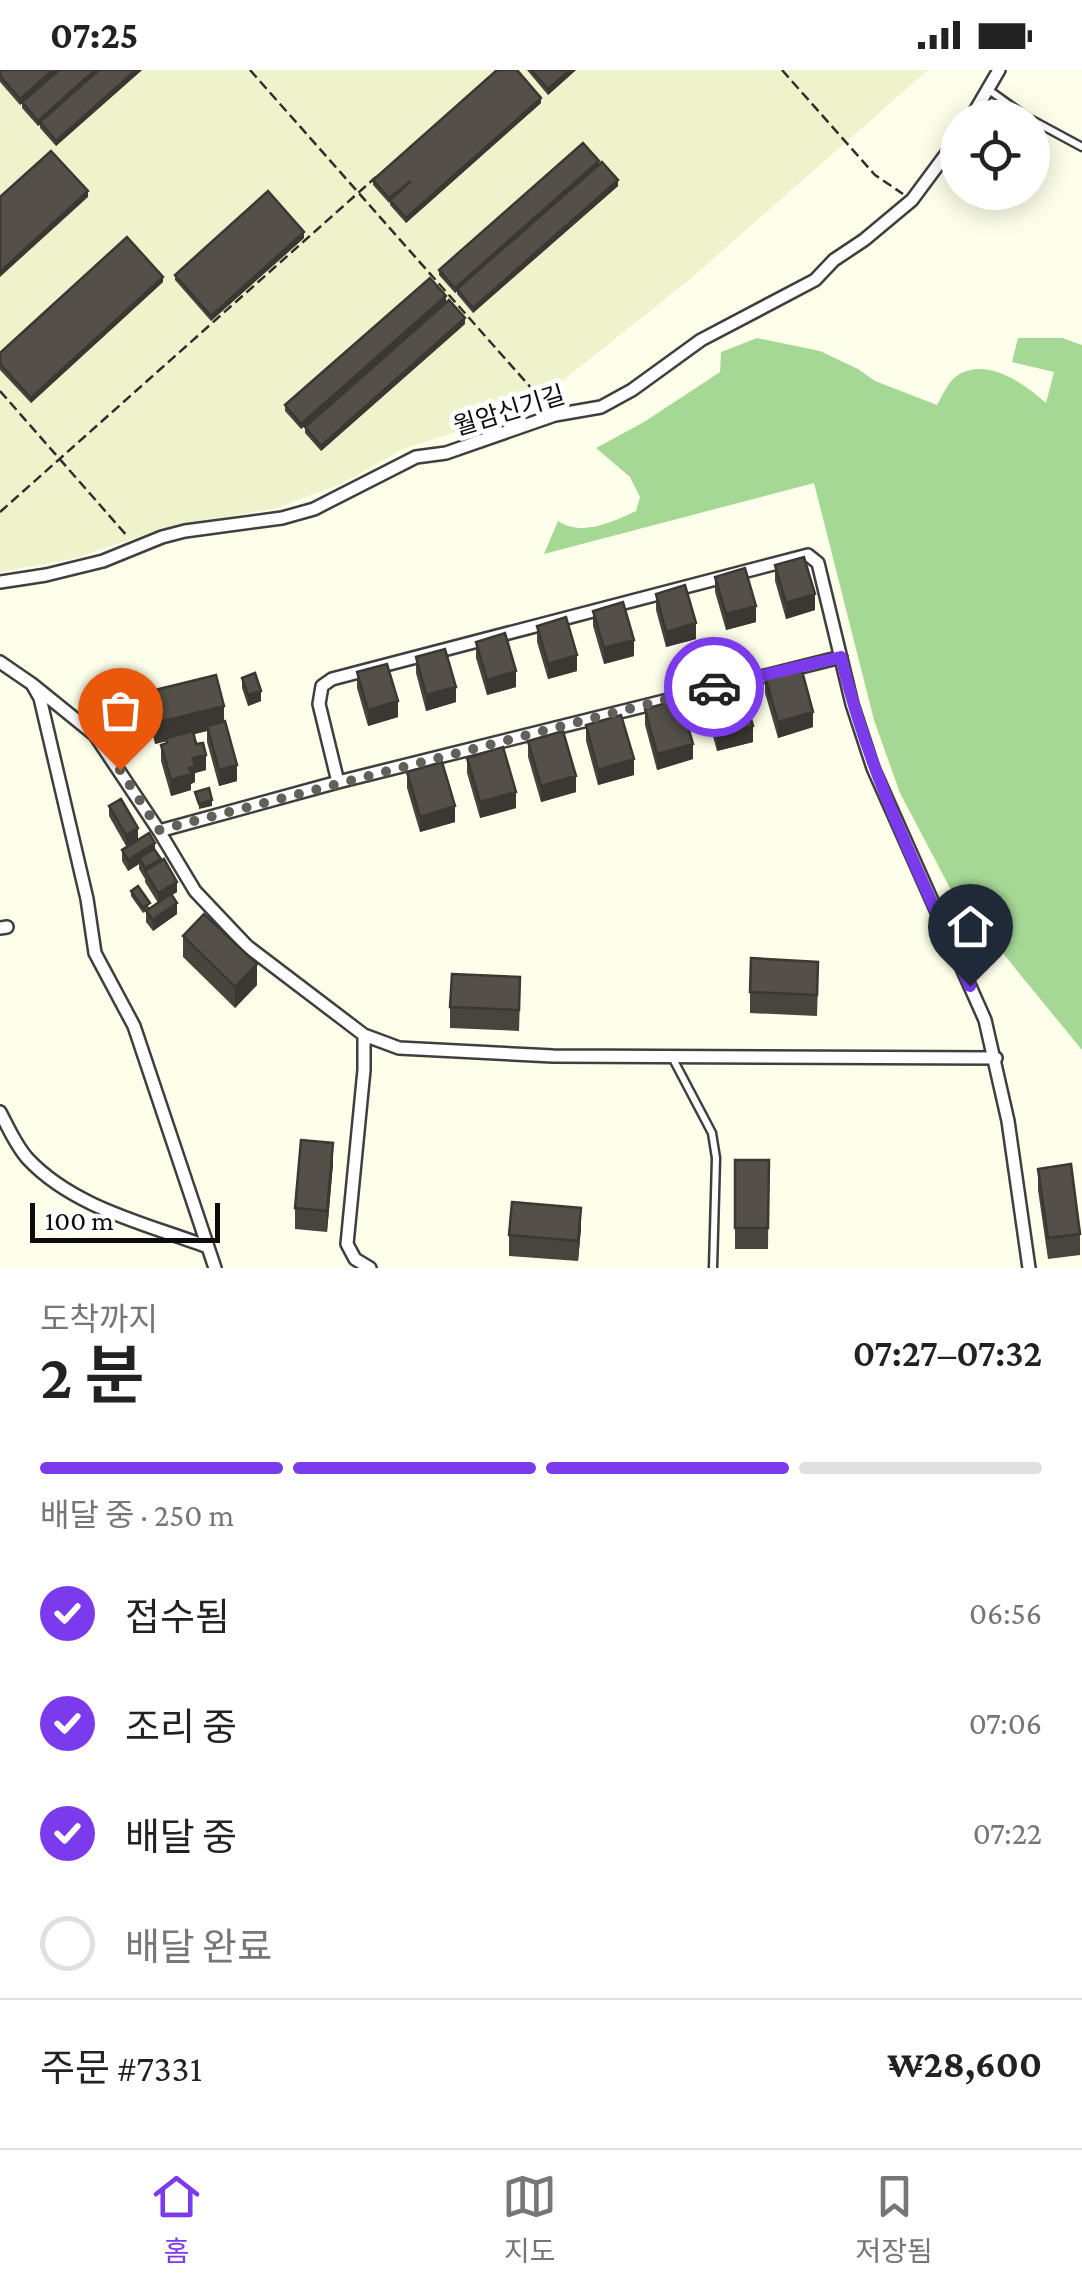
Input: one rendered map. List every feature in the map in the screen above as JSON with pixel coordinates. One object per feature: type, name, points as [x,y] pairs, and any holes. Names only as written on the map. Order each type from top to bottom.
[{"type":"street","points":[[981,100],[999,70]]},
{"type":"street","name":"월암신기길","points":[[0,582],[46,576],[186,531],[252,524],[314,509],[416,457],[446,453],[555,415],[601,406],[632,390],[701,340],[816,280],[834,260],[912,200],[940,162]]},
{"type":"street","points":[[338,782],[319,704],[322,686],[332,678],[808,555],[818,563],[852,704],[874,768],[985,1020],[996,1058],[1029,1268]]},
{"type":"street","points":[[159,830],[841,657]]},
{"type":"street","points":[[0,662],[95,735],[195,891],[247,946],[364,1035],[398,1048],[553,1056],[996,1058]]},
{"type":"street","points":[[32,684],[40,698],[96,953],[134,1026],[215,1268]]},
{"type":"street","points":[[364,1035],[348,1244],[354,1259],[370,1268]]},
{"type":"street","points":[[0,1112],[26,1158],[66,1190],[87,1202],[208,1247]]},
{"type":"lane","points":[[988,89],[1003,100]]},
{"type":"lane","points":[[1050,130],[1082,148]]},
{"type":"lane","points":[[672,1057],[712,1133],[716,1158],[713,1268]]},
{"type":"path","points":[[250,70],[555,415]]},
{"type":"path","points":[[782,70],[875,175],[912,200]]},
{"type":"path","points":[[0,512],[386,168]]},
{"type":"path","points":[[0,391],[137,548]]},
{"type":"green space","points":[[0,70],[928,70],[689,280],[527,409],[403,449],[341,484],[276,508],[159,530],[72,559],[0,572]]},
{"type":"green space","points":[[757,338],[820,351],[875,381],[937,405],[954,378],[978,369],[1016,380],[1046,403],[1054,372],[1012,362],[1018,338],[1062,338],[1082,345],[1082,1050],[951,890],[900,793],[874,720],[814,483],[544,554],[558,521],[587,528],[636,511],[640,497],[630,477],[596,448],[720,372],[721,352]]},
{"type":"building","points":[[0,70],[53,70],[20,99],[0,76]]},
{"type":"building","points":[[59,70],[95,70],[38,121],[22,102]]},
{"type":"building","points":[[99,70],[136,70],[56,141],[40,122]]},
{"type":"building","points":[[497,70],[517,70],[541,98],[406,218],[390,200],[411,181],[389,198],[373,180]]},
{"type":"building","points":[[531,70],[570,70],[548,89]]},
{"type":"building","points":[[583,143],[599,161],[455,288],[439,270]]},
{"type":"building","points":[[51,151],[88,191],[0,272],[0,197]]},
{"type":"building","points":[[602,162],[618,180],[473,308],[457,289]]},
{"type":"building","points":[[268,191],[304,232],[211,316],[175,275]]},
{"type":"building","points":[[127,237],[163,277],[31,398],[0,364],[0,353]]},
{"type":"building","points":[[430,278],[446,296],[301,424],[285,405]]},
{"type":"building","points":[[449,300],[465,318],[321,446],[305,427]]},
{"type":"building","points":[[804,557],[815,594],[786,603],[775,565]]},
{"type":"building","points":[[745,568],[756,606],[726,614],[715,577]]},
{"type":"building","points":[[685,585],[696,623],[666,632],[656,594]]},
{"type":"building","points":[[623,602],[634,640],[604,648],[593,611]]},
{"type":"building","points":[[566,617],[577,655],[548,664],[537,626]]},
{"type":"building","points":[[505,633],[516,671],[487,680],[476,642]]},
{"type":"building","points":[[445,649],[456,687],[426,695],[416,657]]},
{"type":"building","points":[[387,664],[398,701],[368,710],[357,672]]},
{"type":"building","points":[[801,667],[813,712],[778,722],[765,677]]},
{"type":"building","points":[[255,673],[261,691],[248,695],[242,678]]},
{"type":"building","points":[[216,675],[224,706],[155,723],[147,692]]},
{"type":"building","points":[[740,681],[753,726],[717,736],[705,691]]},
{"type":"building","points":[[680,699],[693,744],[657,754],[645,709]]},
{"type":"building","points":[[621,715],[634,759],[598,770],[586,725]]},
{"type":"building","points":[[225,721],[237,765],[219,770],[207,726]]},
{"type":"building","points":[[193,731],[196,744],[203,743],[206,755],[193,758],[195,767],[189,768],[191,774],[171,780],[161,745],[167,743],[166,738]]},
{"type":"building","points":[[563,731],[576,776],[541,786],[528,741]]},
{"type":"building","points":[[503,747],[516,792],[480,802],[467,758]]},
{"type":"building","points":[[442,762],[455,806],[420,817],[407,772]]},
{"type":"building","points":[[209,788],[212,800],[199,804],[195,792]]},
{"type":"building","points":[[121,799],[138,828],[126,835],[109,806]]},
{"type":"building","points":[[149,833],[155,843],[128,860],[122,850]]},
{"type":"building","points":[[154,849],[161,859],[145,868],[139,858]]},
{"type":"building","points":[[164,859],[177,882],[158,893],[145,871]]},
{"type":"building","points":[[138,886],[150,903],[143,908],[131,891]]},
{"type":"building","points":[[171,894],[177,903],[153,920],[146,911]]},
{"type":"building","points":[[204,914],[257,964],[235,987],[183,936]]},
{"type":"building","points":[[751,958],[818,962],[817,995],[750,992]]},
{"type":"building","points":[[452,974],[520,977],[519,1010],[450,1007]]},
{"type":"building","points":[[301,1140],[333,1143],[327,1211],[295,1208]]},
{"type":"building","points":[[735,1160],[769,1160],[768,1228],[735,1228]]},
{"type":"building","points":[[1071,1164],[1080,1234],[1048,1238],[1038,1169]]},
{"type":"building","points":[[512,1202],[581,1208],[578,1241],[509,1235]]},
{"type":"way so far","points":[[120,770],[159,830],[714,687]]},
{"type":"route","points":[[714,687],[841,657],[874,768],[970,986]]}]
